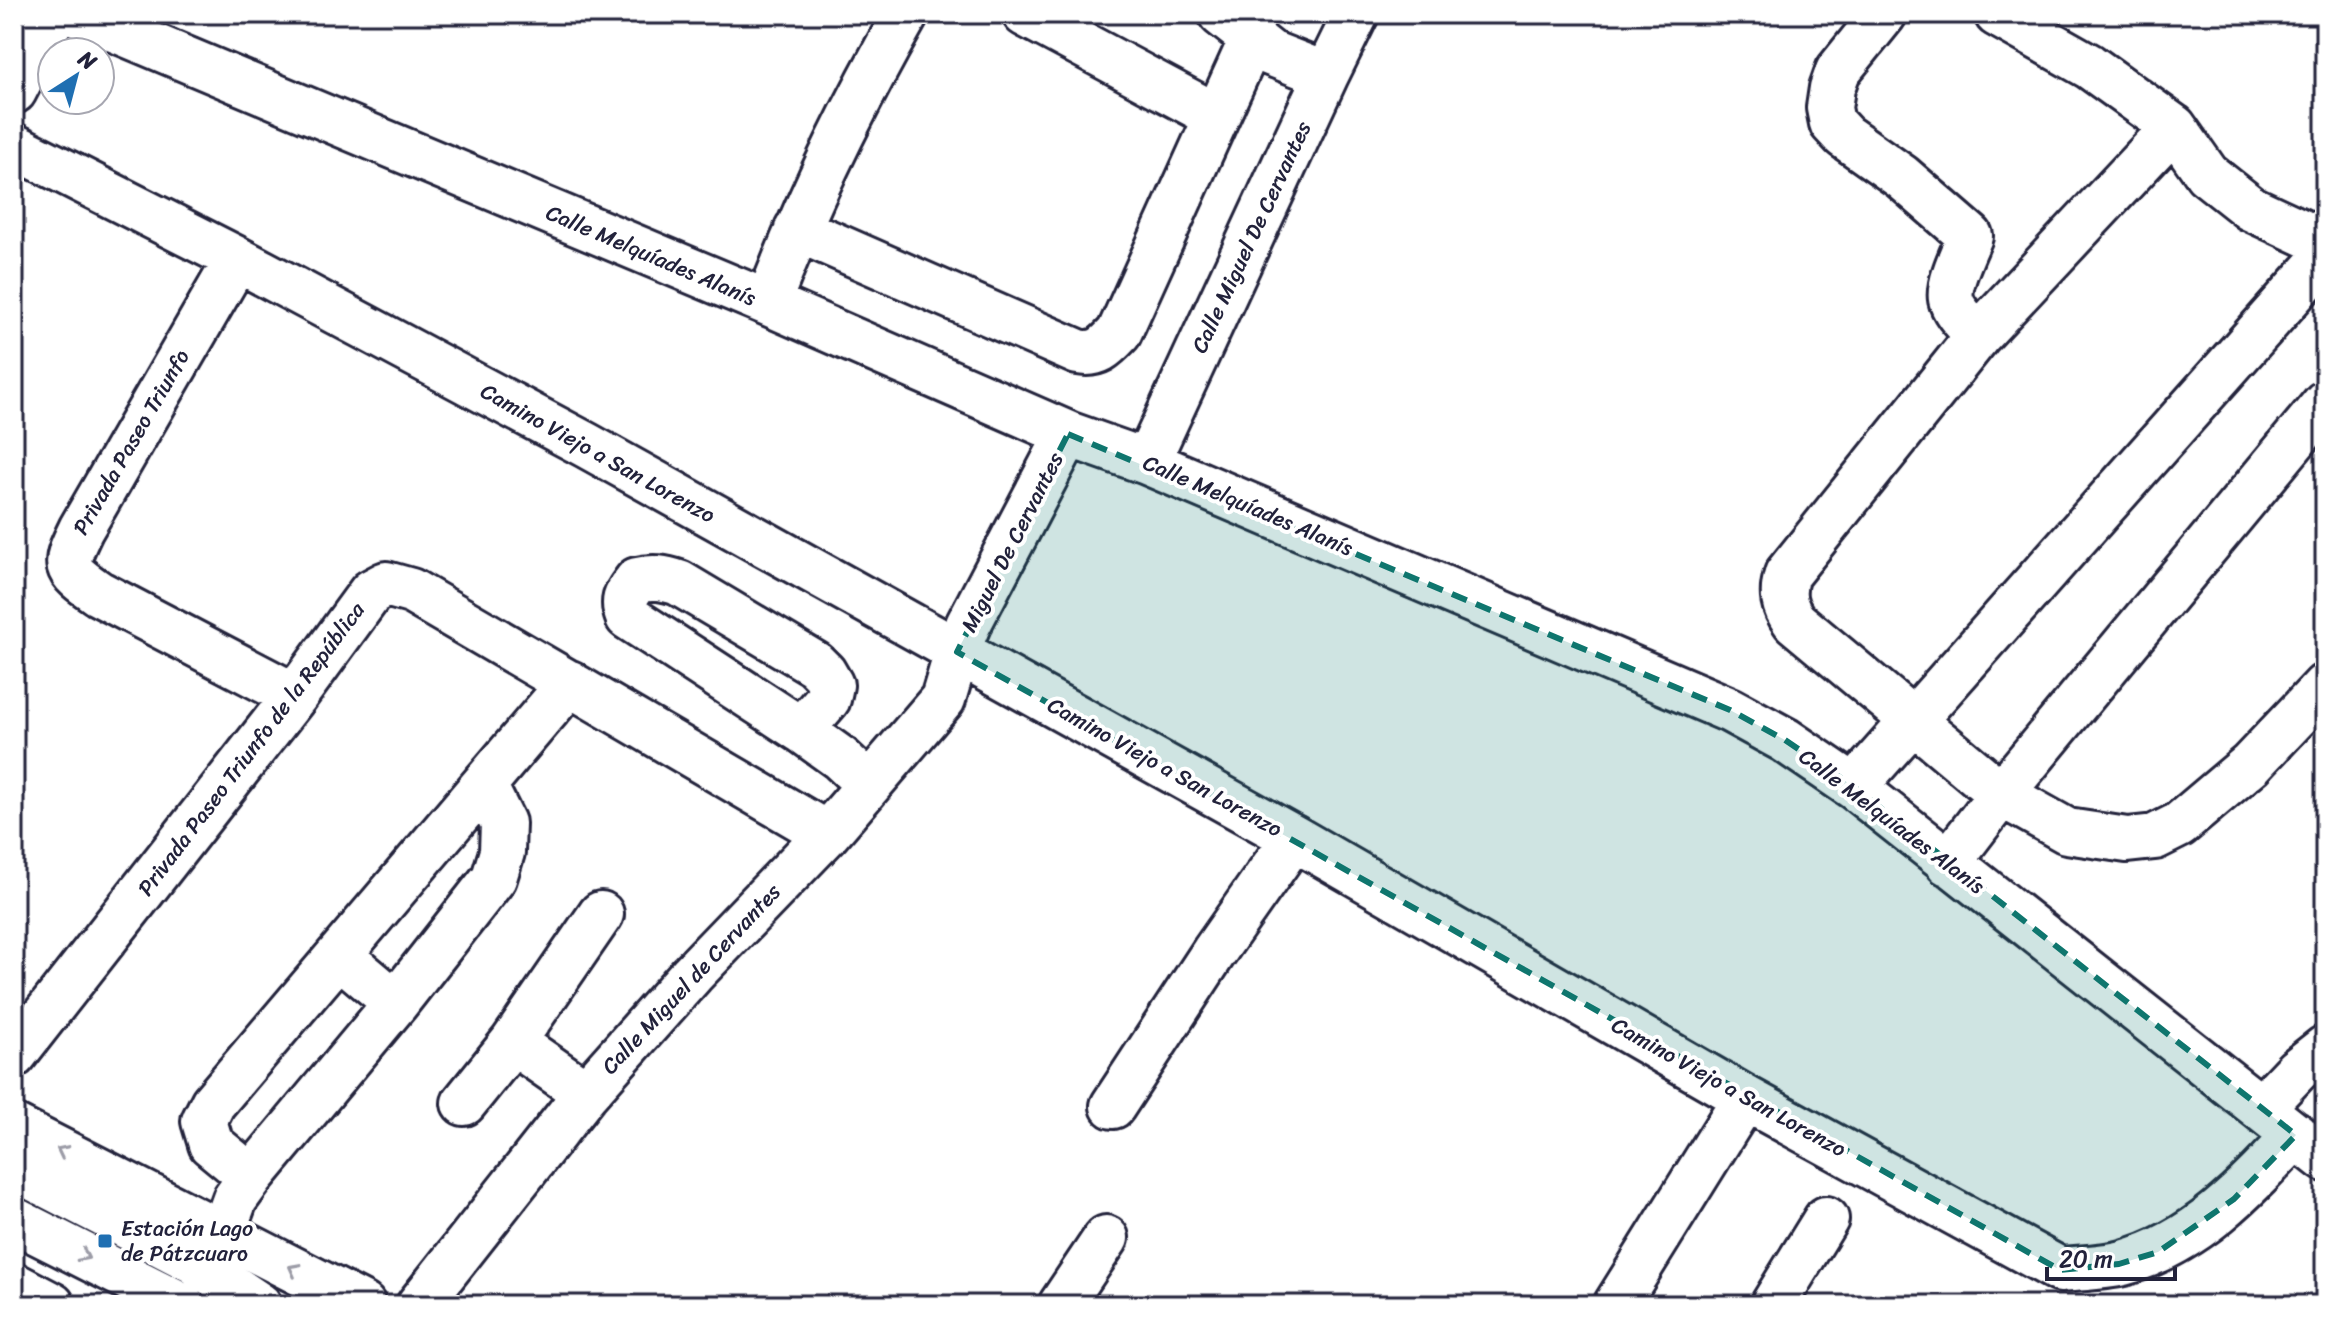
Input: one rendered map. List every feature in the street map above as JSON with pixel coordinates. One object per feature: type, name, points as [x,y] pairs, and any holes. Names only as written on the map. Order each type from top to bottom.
[{"type":"street","points":[[14,91],[54,14]]},
{"type":"street","name":"Calle Melquíades Alanís","points":[[78,14],[768,303],[1068,434],[1147,462],[1730,710],[1785,740],[1854,787],[2310,1147]]},
{"type":"street","points":[[768,303],[797,229],[833,151],[906,14]]},
{"type":"street","points":[[1025,14],[1216,116]]},
{"type":"street","name":"Calle Miguel De Cervantes","points":[[1147,462],[1356,14]]},
{"type":"street","points":[[1884,14],[1838,71],[1829,108],[1832,123],[1844,136],[1902,177],[1970,236],[1950,297],[1955,309],[1978,336]]},
{"type":"street","points":[[1997,14],[2089,66],[2174,127],[2207,174],[2250,208],[2304,233],[2325,239]]},
{"type":"street","points":[[797,229],[1091,355],[1108,346],[1119,333],[1140,291],[1216,116],[1236,26],[1270,53],[1326,75]]},
{"type":"street","points":[[2174,127],[1978,336],[1787,574],[1783,589],[1786,609],[1795,622],[2001,794],[2067,831],[2127,840],[2155,837],[2179,825],[2251,764],[2325,686]]},
{"type":"street","name":"Camino Viejo a San Lorenzo","points":[[14,146],[237,259],[586,445],[1294,838],[1745,1098],[2064,1287],[2158,1252],[2200,1227],[2234,1199],[2310,1147]]},
{"type":"street","points":[[1854,787],[2325,257]]},
{"type":"street","name":"Privada Paseo Triunfo","points":[[237,259],[81,529],[68,559],[70,570],[98,593],[295,696]]},
{"type":"street","points":[[1948,863],[2001,794],[2325,403]]},
{"type":"street","name":"Miguel De Cervantes","points":[[957,652],[968,625],[1068,434]]},
{"type":"street","name":"Privada Paseo Triunfo de la República","points":[[14,1055],[295,696],[371,592],[386,584],[411,591],[827,834]]},
{"type":"street","name":"Calle Miguel de Cervantes","points":[[419,1305],[586,1093],[692,974],[827,834],[943,699],[957,652]]},
{"type":"street","points":[[251,1177],[211,1144],[204,1121],[213,1103],[570,683]]},
{"type":"street","points":[[801,730],[840,758],[869,785]]},
{"type":"street","points":[[223,1232],[235,1199],[251,1177],[396,1003],[494,878],[502,852],[503,823],[484,785]]},
{"type":"street","points":[[1113,1106],[1214,952],[1294,838]]},
{"type":"street","points":[[464,1103],[513,1042],[601,914]]},
{"type":"street","points":[[339,955],[396,1003]]},
{"type":"street","points":[[513,1042],[586,1093]]},
{"type":"street","points":[[2261,1108],[2297,1070],[2325,1048]]},
{"type":"street","points":[[1616,1305],[1745,1098]]},
{"type":"street","points":[[14,1127],[363,1305]]},
{"type":"street","points":[[14,1168],[194,1261],[259,1305]]},
{"type":"street","points":[[1773,1305],[1826,1219]]},
{"type":"street","points":[[14,1220],[182,1305]]},
{"type":"street","points":[[1061,1305],[1106,1238]]},
{"type":"street","points":[[14,1285],[52,1305]]},
{"type":"highlighted area","points":[[1068,434],[1730,710],[1785,740],[1854,787],[2296,1135],[2234,1199],[2158,1252],[2119,1264],[2060,1270],[957,652]]},
{"type":"place","name":"Estación Lago de Pátzcuaro","points":[[105,1241]]}]
